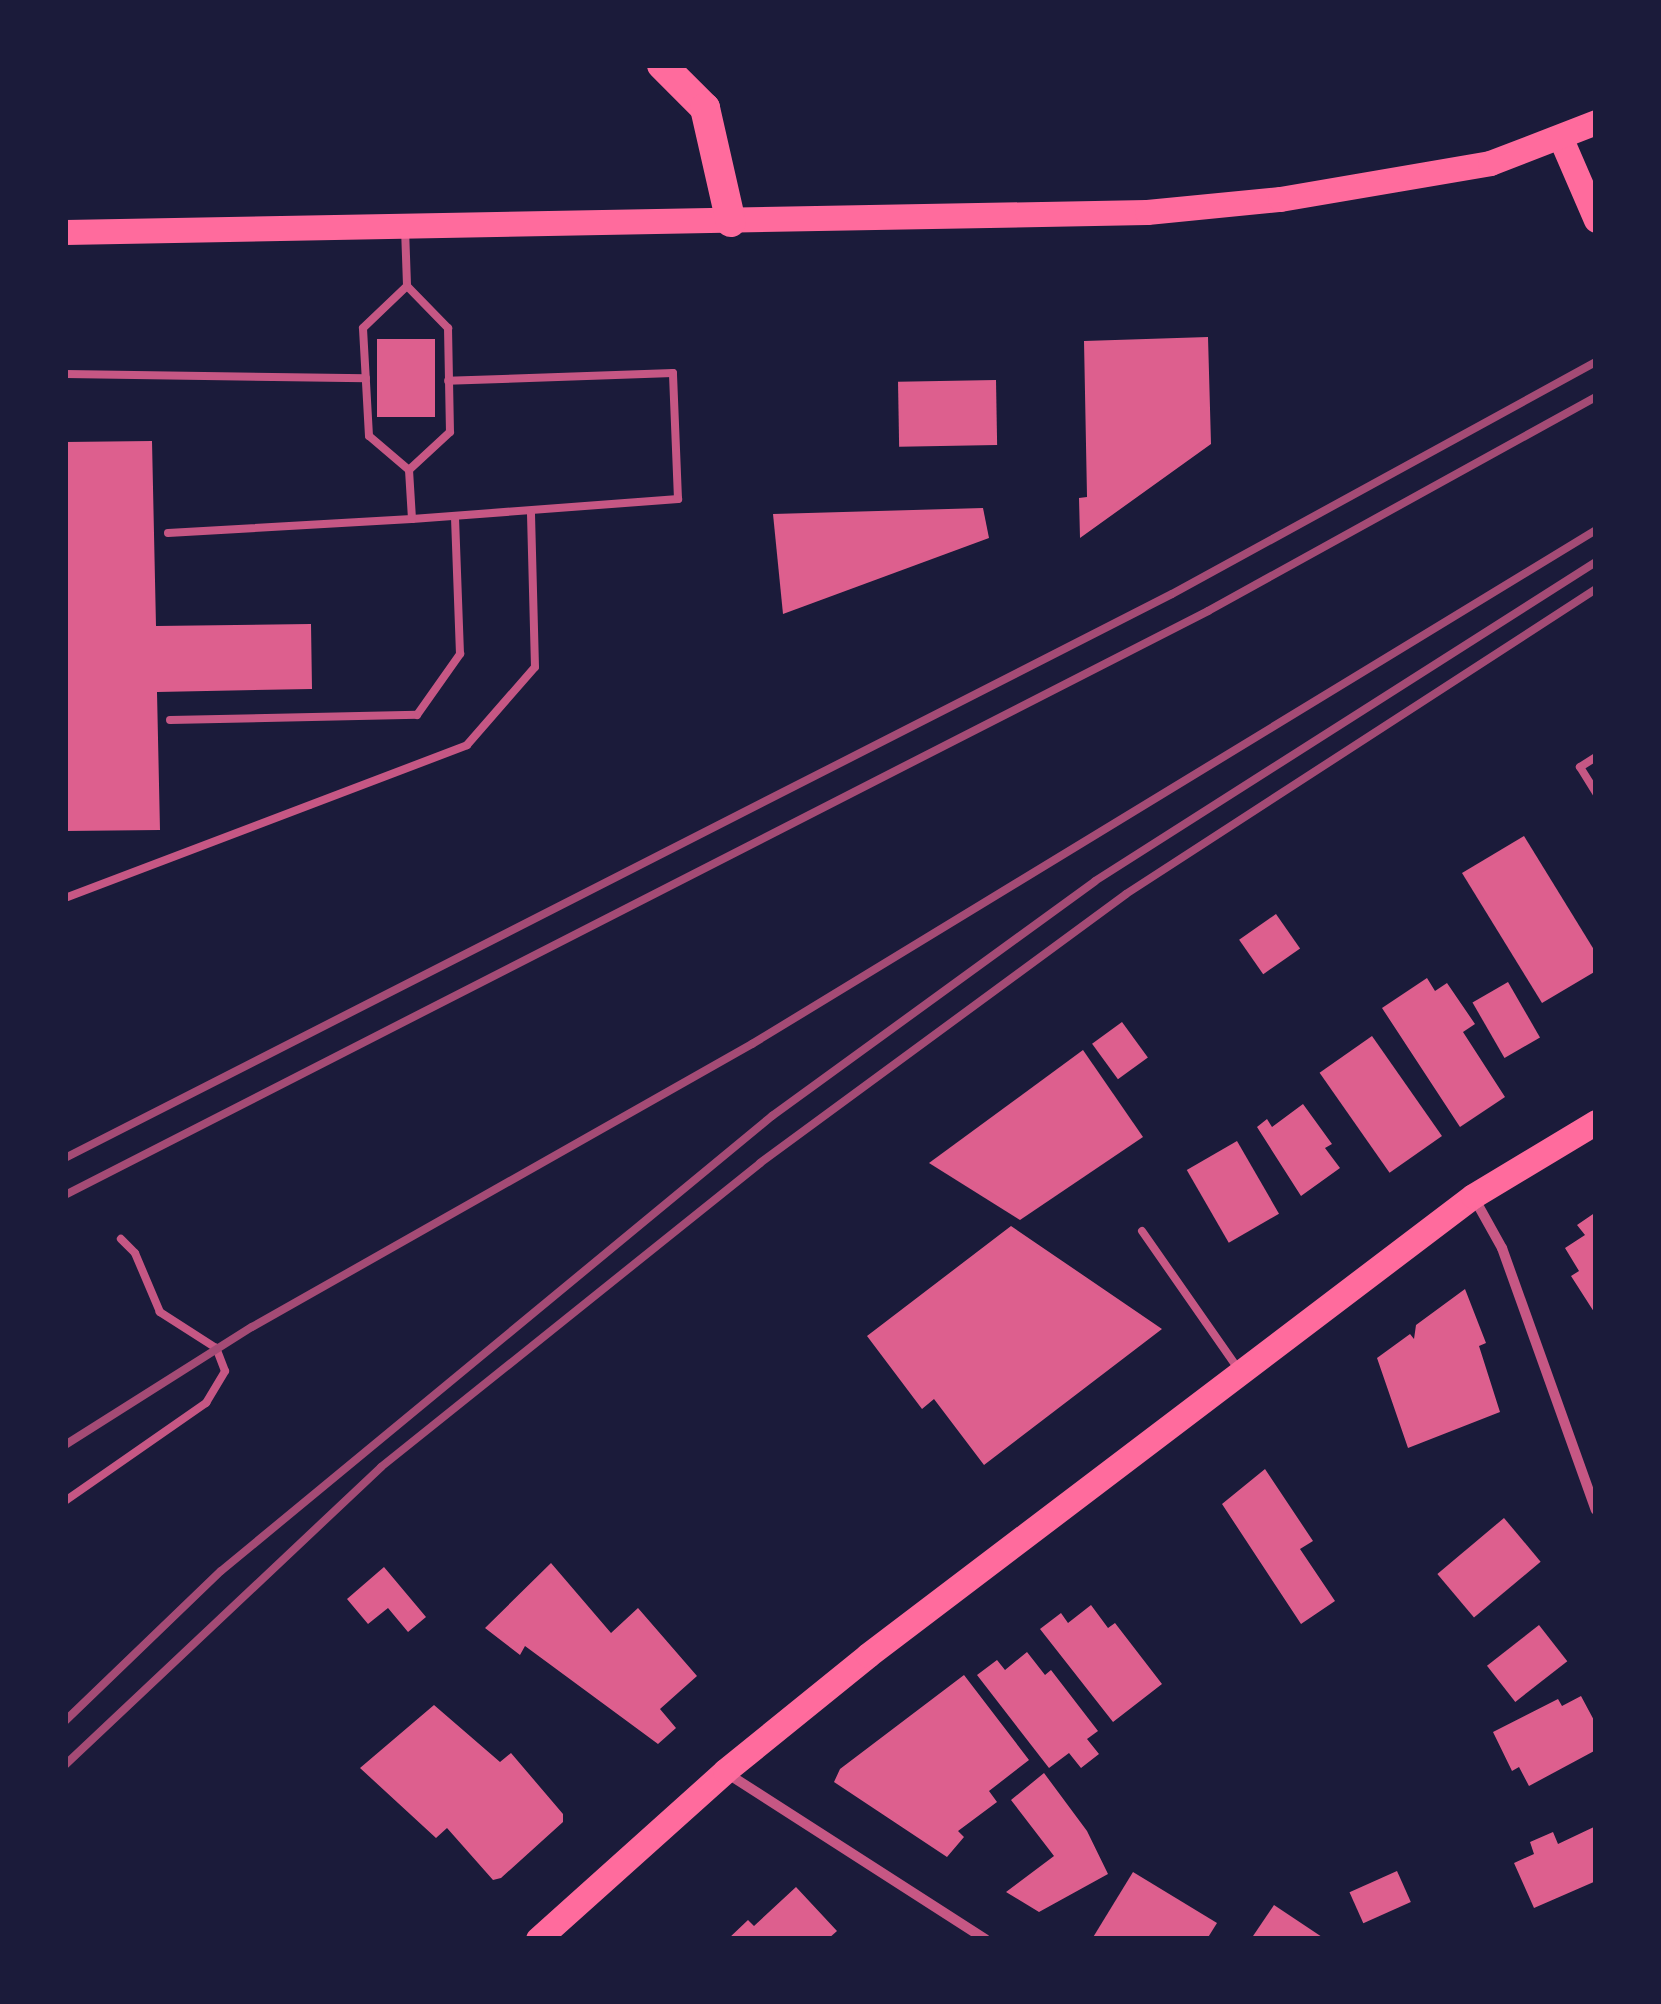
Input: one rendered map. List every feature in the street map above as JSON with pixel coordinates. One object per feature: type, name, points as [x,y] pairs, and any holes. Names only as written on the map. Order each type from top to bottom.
[{"type":"highway","points":[[662,65],[704,108],[732,222]]},
{"type":"main road","points":[[65,232],[1056,216],[1213,206],[1490,164],[1596,122]]},
{"type":"main road","points":[[1561,139],[1596,220]]},
{"type":"main road","points":[[538,1939],[725,1771],[1239,1370],[1474,1196],[1596,1122]]},
{"type":"street","points":[[1474,1196],[1502,1248],[1596,1510]]},
{"type":"street","points":[[725,1771],[986,1939]]},
{"type":"lane","points":[[405,226],[407,286],[448,328],[450,432],[409,470]]},
{"type":"lane","points":[[407,286],[364,328],[369,436],[409,470],[412,519]]},
{"type":"lane","points":[[168,533],[531,512],[678,498],[674,373],[448,381]]},
{"type":"lane","points":[[65,374],[366,378]]},
{"type":"lane","points":[[65,898],[466,745],[535,667],[531,512]]},
{"type":"lane","points":[[170,720],[416,716],[460,654],[455,517]]},
{"type":"lane","points":[[1596,757],[1580,767],[1596,793]]},
{"type":"lane","points":[[1142,1231],[1239,1370]]},
{"type":"lane","points":[[65,1500],[206,1402],[225,1370],[216,1348],[160,1312],[135,1253],[121,1239]]},
{"type":"building","points":[[1208,337],[1211,444],[1080,538],[1079,498],[1087,497],[1084,341]]},
{"type":"building","points":[[377,339],[435,339],[435,417],[377,417]]},
{"type":"building","points":[[996,380],[997,445],[899,447],[898,382]]},
{"type":"building","points":[[152,441],[156,626],[311,624],[312,689],[157,692],[160,830],[65,831],[65,442]]},
{"type":"building","points":[[983,508],[989,538],[783,614],[773,514]]},
{"type":"building","points":[[1524,836],[1596,953],[1596,971],[1542,1003],[1462,873]]},
{"type":"building","points":[[1276,914],[1300,948],[1263,974],[1239,940]]},
{"type":"building","points":[[1427,978],[1435,991],[1447,983],[1475,1024],[1463,1032],[1505,1097],[1460,1127],[1382,1008]]},
{"type":"building","points":[[1508,982],[1540,1037],[1504,1058],[1472,1003]]},
{"type":"building","points":[[1122,1022],[1148,1058],[1118,1079],[1092,1044]]},
{"type":"building","points":[[1372,1036],[1442,1136],[1390,1173],[1320,1073]]},
{"type":"building","points":[[1083,1050],[1143,1137],[1020,1220],[929,1163]]},
{"type":"building","points":[[1303,1104],[1332,1144],[1325,1148],[1340,1168],[1301,1196],[1257,1127],[1267,1119],[1272,1127]]},
{"type":"building","points":[[1237,1141],[1279,1214],[1229,1243],[1187,1170]]},
{"type":"building","points":[[1596,1212],[1596,1315],[1571,1276],[1579,1271],[1565,1248],[1585,1235],[1577,1225]]},
{"type":"building","points":[[1011,1226],[1162,1329],[984,1465],[934,1399],[922,1409],[867,1336]]},
{"type":"building","points":[[1465,1289],[1486,1343],[1479,1346],[1500,1412],[1408,1448],[1377,1358],[1410,1334],[1414,1339],[1416,1325]]},
{"type":"building","points":[[1265,1469],[1313,1541],[1300,1549],[1335,1601],[1301,1624],[1222,1504]]},
{"type":"building","points":[[1504,1518],[1541,1562],[1474,1618],[1437,1574]]},
{"type":"building","points":[[551,1563],[611,1633],[638,1608],[697,1676],[660,1709],[676,1728],[658,1744],[525,1646],[520,1655],[485,1628]]},
{"type":"building","points":[[384,1567],[426,1617],[408,1632],[388,1608],[368,1624],[347,1599]]},
{"type":"building","points":[[1091,1605],[1108,1628],[1115,1623],[1162,1684],[1113,1722],[1040,1629],[1061,1613],[1068,1623]]},
{"type":"building","points":[[1539,1625],[1567,1661],[1515,1702],[1487,1666]]},
{"type":"building","points":[[1027,1652],[1045,1675],[1051,1670],[1098,1731],[1087,1739],[1099,1754],[1081,1768],[1069,1753],[1049,1768],[977,1675],[997,1660],[1005,1670]]},
{"type":"building","points":[[964,1675],[1029,1760],[989,1791],[997,1802],[958,1831],[964,1837],[947,1857],[834,1782],[840,1769]]},
{"type":"building","points":[[1581,1696],[1596,1724],[1596,1750],[1529,1786],[1519,1767],[1512,1771],[1493,1732],[1558,1699],[1562,1706]]},
{"type":"building","points":[[434,1705],[500,1762],[511,1753],[563,1814],[563,1822],[501,1878],[493,1880],[447,1828],[436,1838],[360,1768]]},
{"type":"building","points":[[1044,1773],[1087,1831],[1108,1874],[1039,1912],[1006,1892],[1054,1856],[1011,1800]]},
{"type":"building","points":[[1596,1826],[1596,1881],[1534,1908],[1514,1863],[1534,1854],[1530,1842],[1553,1832],[1558,1844]]},
{"type":"building","points":[[1397,1871],[1411,1902],[1363,1923],[1349,1892]]},
{"type":"building","points":[[1133,1872],[1217,1923],[1207,1939],[1092,1939]]},
{"type":"building","points":[[796,1887],[837,1931],[828,1939],[728,1939],[748,1920],[754,1926]]},
{"type":"building","points":[[1274,1905],[1325,1939],[1251,1939]]},
{"type":"railway","points":[[65,1158],[1172,594],[1596,362]]},
{"type":"railway","points":[[65,1195],[1208,611],[1596,397]]},
{"type":"railway","points":[[65,1445],[252,1327],[752,1044],[1596,530]]},
{"type":"railway","points":[[65,1721],[221,1571],[772,1116],[1095,881],[1596,562]]},
{"type":"railway","points":[[65,1765],[381,1467],[760,1163],[1126,894],[1596,589]]}]
